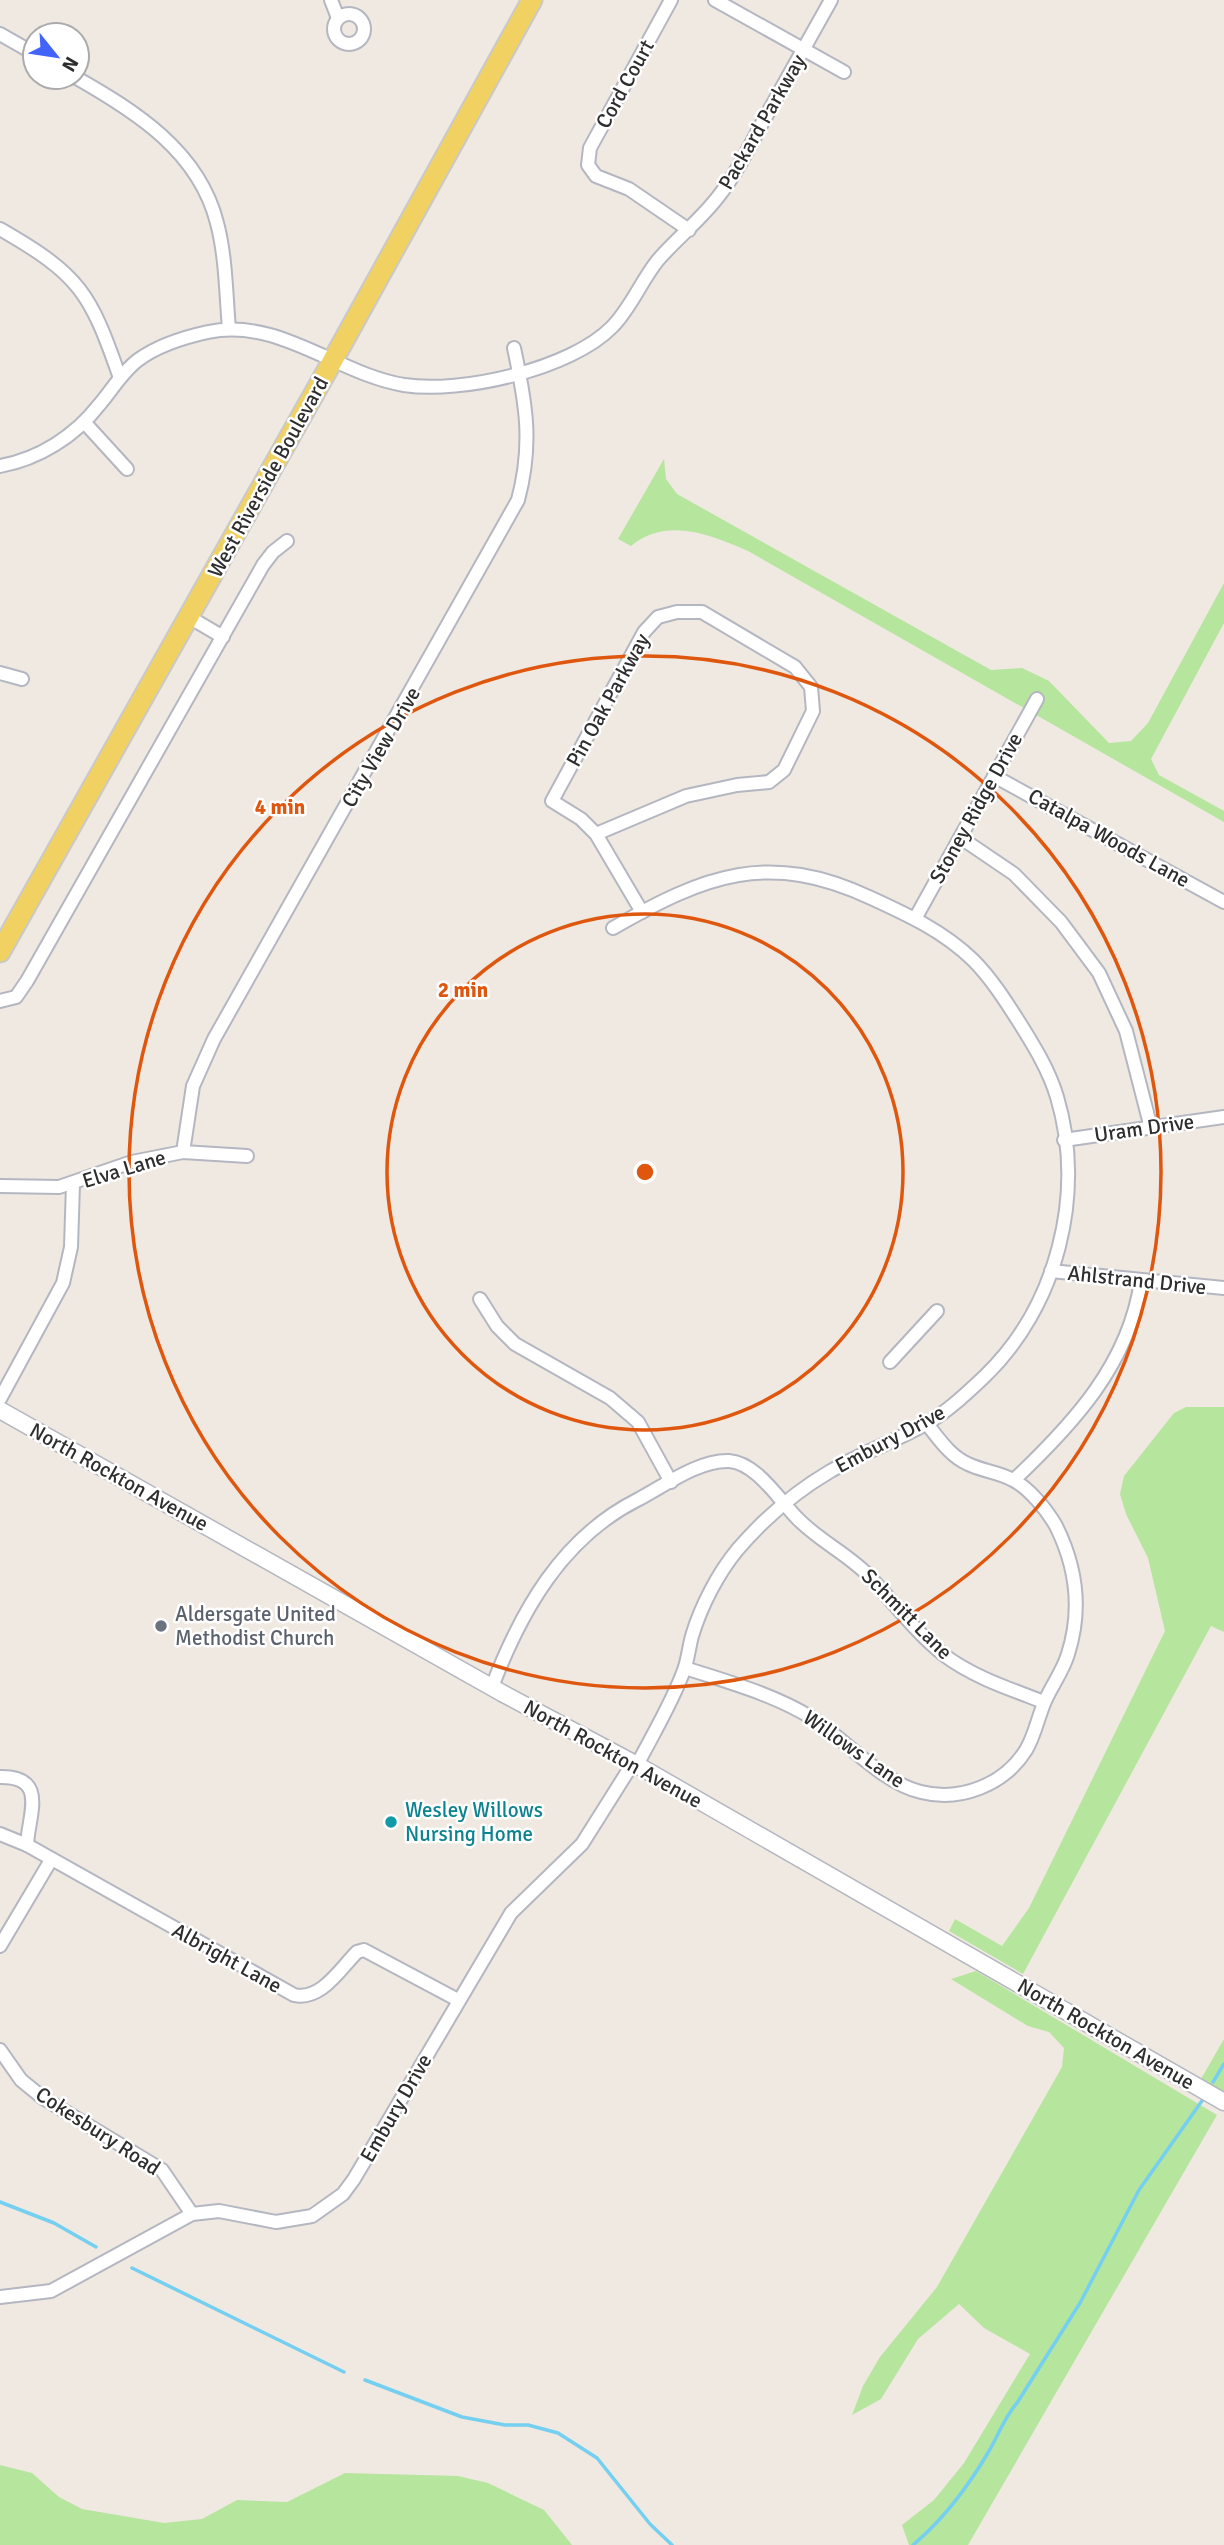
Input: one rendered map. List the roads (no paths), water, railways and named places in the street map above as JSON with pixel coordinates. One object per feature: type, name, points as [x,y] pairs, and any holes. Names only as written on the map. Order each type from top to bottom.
[{"type":"main road","name":"West Riverside Boulevard","points":[[0,951],[532,0]]},
{"type":"street","points":[[331,0],[338,18]]},
{"type":"street","name":"Cord Court","points":[[671,0],[587,158],[591,171],[629,189],[689,230]]},
{"type":"street","points":[[715,0],[844,72]]},
{"type":"street","name":"Packard Parkway","points":[[0,466],[44,451],[85,423],[120,377],[139,360],[186,337],[229,329],[273,335],[372,377],[420,387],[446,388],[563,360],[600,338],[618,321],[658,261],[689,230],[732,178],[831,0]]},
{"type":"street","points":[[0,34],[21,46]]},
{"type":"street","points":[[91,86],[128,108],[156,129],[190,168],[216,219],[222,245],[229,329]]},
{"type":"street","points":[[0,229],[42,253],[74,281],[96,313],[120,377]]},
{"type":"street","name":"City View Drive","points":[[183,1152],[193,1086],[214,1039],[518,500],[528,450],[528,414],[514,348]]},
{"type":"street","points":[[85,423],[127,469]]},
{"type":"street","points":[[0,1001],[16,997],[27,981],[263,565],[273,552],[287,541]]},
{"type":"street","name":"Pin Oak Parkway","points":[[677,612],[702,612],[795,667],[811,687],[813,711],[784,770],[769,782],[737,785],[686,796],[596,834],[581,819],[552,801],[644,632],[658,617],[677,612]]},
{"type":"street","points":[[189,617],[223,637]]},
{"type":"street","points":[[0,673],[22,680]]},
{"type":"street","name":"Stoney Ridge Drive","points":[[916,918],[1037,699]]},
{"type":"street","name":"Catalpa Woods Lane","points":[[994,776],[1224,902]]},
{"type":"street","points":[[596,834],[642,912]]},
{"type":"street","points":[[961,838],[1014,874],[1061,922],[1099,973],[1126,1031],[1151,1128]]},
{"type":"street","name":"Embury Drive","points":[[0,2297],[51,2291],[192,2214],[219,2211],[276,2222],[297,2221],[328,2206],[354,2179],[511,1913],[582,1843],[635,1764],[685,1668],[693,1633],[710,1592],[737,1550],[785,1503],[829,1472],[927,1424],[975,1385],[1009,1349],[1040,1298],[1058,1254],[1066,1209],[1068,1166],[1058,1099],[1046,1069],[1008,1004],[972,960],[916,918],[828,880],[784,871],[737,874],[706,881],[613,928]]},
{"type":"street","name":"Uram Drive","points":[[1064,1140],[1224,1117]]},
{"type":"street","name":"Elva Lane","points":[[0,1186],[59,1187],[132,1162],[183,1152],[247,1156]]},
{"type":"street","points":[[0,1399],[63,1283],[71,1247],[73,1184]]},
{"type":"street","name":"Ahlstrand Drive","points":[[1051,1271],[1224,1289]]},
{"type":"street","points":[[1014,1480],[1084,1409],[1112,1366],[1137,1308],[1141,1280]]},
{"type":"street","points":[[480,1299],[497,1326],[515,1344],[610,1398],[638,1422],[671,1482],[608,1514],[566,1551],[512,1635],[492,1687]]},
{"type":"street","points":[[890,1362],[937,1311]]},
{"type":"street","name":"North Rockton Avenue","points":[[0,1410],[492,1687],[635,1764],[1224,2102]]},
{"type":"street","name":"Willows Lane","points":[[685,1668],[772,1696],[813,1719],[899,1785],[940,1796],[996,1783],[1027,1748],[1044,1702],[1068,1653],[1075,1618],[1074,1571],[1055,1524],[1040,1503],[1014,1480],[966,1464],[948,1451],[927,1424]]},
{"type":"street","name":"Schmitt Lane","points":[[671,1482],[708,1464],[731,1461],[748,1468],[798,1519],[866,1573],[909,1622],[945,1655],[965,1669],[1044,1702]]},
{"type":"street","points":[[0,1777],[22,1780],[29,1788],[33,1799],[27,1845]]},
{"type":"street","name":"Albright Lane","points":[[0,1834],[27,1845],[294,1995],[309,1996],[319,1991],[356,1952],[364,1950],[458,2000]]},
{"type":"street","points":[[0,1946],[51,1860]]},
{"type":"street","name":"Cokesbury Road","points":[[0,2050],[21,2080],[43,2098],[162,2170],[192,2214]]},
{"type":"waterway","points":[[1213,2082],[1224,2064]]},
{"type":"waterway","points":[[913,2545],[946,2513],[973,2477],[1009,2414],[1080,2303],[1139,2190],[1204,2098]]},
{"type":"waterway","points":[[0,2202],[54,2223],[96,2247]]},
{"type":"waterway","points":[[132,2268],[344,2372]]},
{"type":"waterway","points":[[365,2380],[462,2417],[505,2425],[528,2425],[558,2433],[597,2458],[650,2524],[672,2545]]},
{"type":"place","name":"Aldersgate United Methodist Church","points":[[161,1626]]},
{"type":"place","name":"Wesley Willows Nursing Home","points":[[391,1822]]}]
